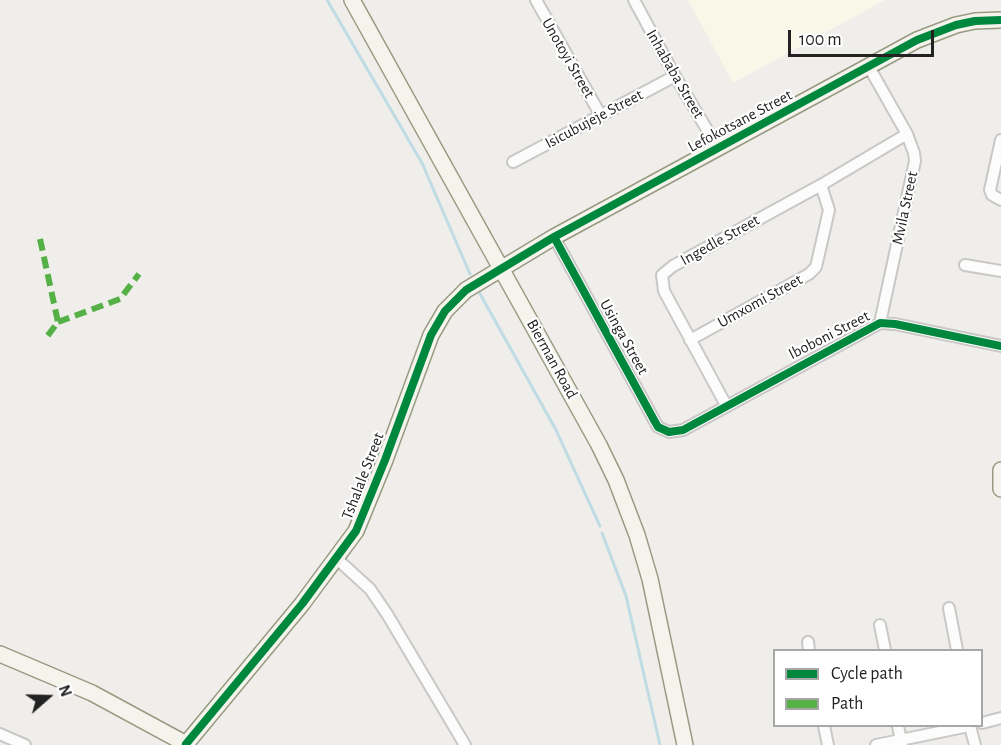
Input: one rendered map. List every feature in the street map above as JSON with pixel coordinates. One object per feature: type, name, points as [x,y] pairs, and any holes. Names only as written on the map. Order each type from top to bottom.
[{"type":"street","name":"Bierman Road","points":[[352,0],[503,267]]},
{"type":"street","name":"Bierman Road","points":[[359,0],[616,480],[637,535],[650,579],[687,745]]},
{"type":"street","name":"Unotoyi Street","points":[[536,0],[601,116]]},
{"type":"street","name":"Inhababa Street","points":[[634,0],[675,76],[718,148]]},
{"type":"street","name":"Lefokotsane Street","points":[[503,267],[917,40],[956,25],[975,21],[1001,20]]},
{"type":"street","name":"Mvila Street","points":[[869,67],[907,134],[915,153],[914,171],[880,323]]},
{"type":"street","name":"Isicubujeje Street","points":[[513,162],[675,76]]},
{"type":"street","name":"Ingedle Street","points":[[726,405],[664,291],[661,280],[664,272],[821,185],[907,134]]},
{"type":"street","points":[[1001,140],[990,190],[992,195],[1001,200]]},
{"type":"street","name":"Umxomi Street","points":[[690,340],[809,274],[816,267],[829,210],[821,185]]},
{"type":"street","name":"Usinga Street","points":[[554,237],[658,427],[669,432],[683,430]]},
{"type":"street","points":[[965,265],[1001,271]]},
{"type":"street","name":"Tshalale Street","points":[[187,744],[337,559],[363,518],[416,371],[439,320],[466,290],[503,267]]},
{"type":"street","name":"Iboboni Street","points":[[683,430],[880,323],[895,324],[1001,346]]},
{"type":"street","points":[[1001,470],[1001,489]]},
{"type":"street","points":[[337,559],[370,589],[465,745]]},
{"type":"street","points":[[949,608],[957,649]]},
{"type":"street","points":[[880,625],[885,649]]},
{"type":"street","points":[[0,654],[92,693],[187,744]]},
{"type":"street","points":[[983,722],[1001,718]]},
{"type":"street","points":[[824,727],[828,745]]},
{"type":"street","points":[[898,727],[901,743]]},
{"type":"street","points":[[876,745],[901,743],[966,727]]},
{"type":"street","points":[[970,727],[975,745]]},
{"type":"street","points":[[0,734],[26,745]]},
{"type":"shaded area","points":[[688,0],[885,0],[733,83]]},
{"type":"waterway","points":[[327,0],[422,163],[470,274]]},
{"type":"waterway","points":[[479,292],[556,430],[600,526]]},
{"type":"waterway","points":[[602,533],[626,596],[660,745]]},
{"type":"marked path","points":[[40,239],[58,322],[46,338]]},
{"type":"marked path","points":[[58,322],[120,299],[139,274]]},
{"type":"cycle path","points":[[186,744],[302,604],[356,531],[431,335],[445,311],[466,290],[554,237],[917,40],[956,25],[975,21],[1001,20]]},
{"type":"cycle path","points":[[554,237],[658,427],[669,432],[683,430],[880,323],[895,324],[1001,346]]}]
